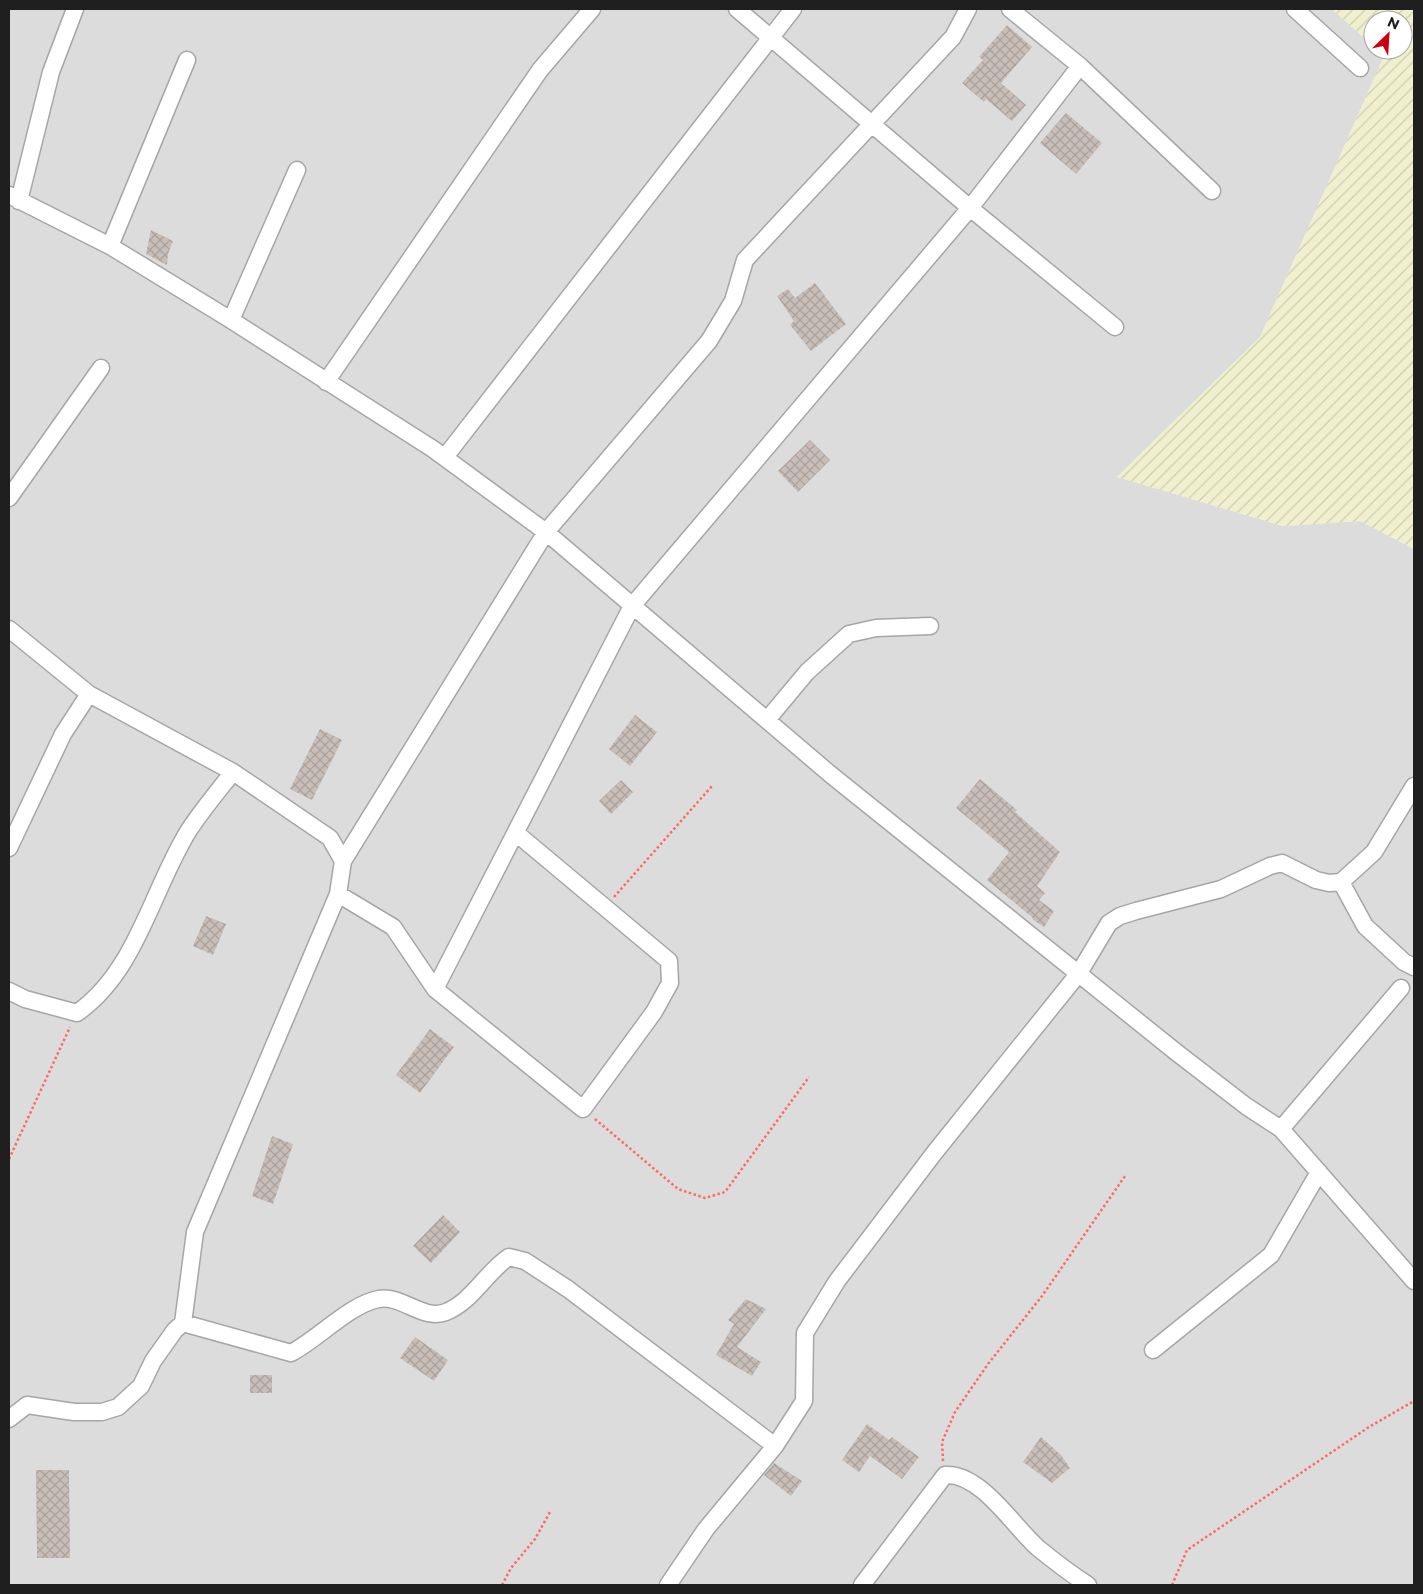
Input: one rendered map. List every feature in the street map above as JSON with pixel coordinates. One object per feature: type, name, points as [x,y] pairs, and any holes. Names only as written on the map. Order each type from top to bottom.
[{"type":"street","points":[[76,9],[50,72],[14,198],[110,246],[231,320],[445,457],[546,532],[830,774],[1246,1106],[1281,1129],[1414,1281]]},
{"type":"street","points":[[326,382],[540,70],[592,9]]},
{"type":"street","points":[[737,9],[771,36],[970,208],[1115,327]]},
{"type":"street","points":[[445,457],[771,36],[794,9]]},
{"type":"street","points":[[184,1324],[194,1232],[338,894],[343,861],[546,532],[709,341],[733,301],[745,260],[953,37],[968,9]]},
{"type":"street","points":[[1010,9],[1080,66],[1212,192]]},
{"type":"street","points":[[1295,9],[1360,68]]},
{"type":"street","points":[[110,246],[187,60]]},
{"type":"street","points":[[435,989],[632,606],[970,208],[1080,66]]},
{"type":"street","points":[[231,320],[297,170]]},
{"type":"street","points":[[9,498],[101,368]]},
{"type":"street","points":[[767,720],[806,672],[848,634],[876,628],[930,626]]},
{"type":"street","points":[[9,629],[89,694],[233,772],[330,838],[343,861]]},
{"type":"street","points":[[9,848],[63,734],[89,694]]},
{"type":"street","points":[[9,991],[24,999],[77,1013],[94,1001],[124,960],[189,830],[233,772]]},
{"type":"street","points":[[668,1585],[706,1529],[775,1446],[804,1400],[806,1333],[837,1281],[942,1144],[1078,973],[1109,923],[1120,916],[1221,889],[1270,866],[1282,863],[1316,880],[1329,883],[1341,882],[1374,852],[1414,786]]},
{"type":"street","points":[[338,894],[393,927],[435,989],[583,1108],[654,1012],[670,983],[669,961],[516,833]]},
{"type":"street","points":[[1341,882],[1364,926],[1404,962],[1414,967]]},
{"type":"street","points":[[1281,1129],[1401,988]]},
{"type":"street","points":[[1153,1350],[1271,1255],[1319,1172]]},
{"type":"street","points":[[9,1419],[27,1405],[74,1412],[102,1412],[118,1407],[141,1386],[153,1361],[174,1330],[184,1324],[291,1353],[304,1346],[354,1310],[380,1299],[426,1312],[438,1314],[447,1312],[477,1289],[495,1266],[509,1257],[525,1260],[568,1290],[775,1446]]},
{"type":"street","points":[[862,1585],[944,1475],[956,1474],[989,1495],[1037,1547],[1088,1585]]},
{"type":"path","points":[[605,908],[712,786]]},
{"type":"path","points":[[9,1159],[77,1013]]},
{"type":"path","points":[[583,1108],[678,1188],[705,1198],[725,1192],[809,1076]]},
{"type":"path","points":[[944,1475],[942,1442],[956,1412],[988,1364],[1042,1296],[1125,1176]]},
{"type":"path","points":[[1172,1585],[1187,1550],[1369,1428],[1414,1401]]},
{"type":"path","points":[[502,1585],[512,1568],[535,1539],[550,1512]]},
{"type":"shaded area","points":[[9,9],[1332,9],[1363,37],[1363,60],[1382,60],[1260,337],[1117,477],[1283,526],[1360,521],[1414,549],[1414,1585],[9,1585]]},
{"type":"green space","points":[[1332,9],[1414,9],[1414,549],[1360,521],[1283,526],[1117,477],[1260,337],[1382,60],[1413,60],[1413,10],[1363,10],[1363,37]]},
{"type":"building","points":[[1007,25],[1032,47],[1001,83],[1026,105],[1012,121],[986,99],[984,102],[962,83],[983,60],[979,57]]},
{"type":"building","points":[[1066,113],[1102,143],[1076,174],[1040,143]]},
{"type":"building","points":[[151,230],[173,241],[168,254],[167,265],[146,254]]},
{"type":"building","points":[[815,283],[846,324],[811,351],[790,325],[794,321],[777,296],[788,289],[795,298]]},
{"type":"building","points":[[810,440],[830,460],[798,492],[778,471]]},
{"type":"building","points":[[635,715],[657,732],[630,766],[609,749]]},
{"type":"building","points":[[320,729],[342,740],[312,800],[290,789]]},
{"type":"building","points":[[980,779],[1017,810],[1015,812],[1060,852],[1037,886],[1045,893],[1039,900],[1054,911],[1044,927],[987,880],[1009,852],[956,808]]},
{"type":"building","points":[[621,780],[633,792],[611,814],[599,801]]},
{"type":"building","points":[[206,916],[226,924],[213,955],[193,946]]},
{"type":"building","points":[[430,1029],[454,1047],[420,1093],[396,1075]]},
{"type":"building","points":[[272,1136],[293,1144],[273,1204],[252,1196]]},
{"type":"building","points":[[443,1215],[460,1232],[431,1263],[413,1246]]},
{"type":"building","points":[[746,1299],[766,1309],[737,1347],[761,1362],[752,1376],[716,1355],[734,1324],[728,1320]]},
{"type":"building","points":[[415,1337],[448,1360],[434,1381],[400,1358]]},
{"type":"building","points":[[250,1375],[272,1375],[272,1393],[250,1393]]},
{"type":"building","points":[[867,1424],[889,1440],[892,1437],[919,1457],[902,1479],[870,1456],[859,1472],[842,1460]]},
{"type":"building","points":[[1041,1437],[1061,1455],[1070,1468],[1052,1483],[1023,1462]]},
{"type":"building","points":[[774,1463],[802,1481],[791,1496],[764,1475]]},
{"type":"building","points":[[36,1470],[69,1470],[70,1558],[37,1558]]}]
